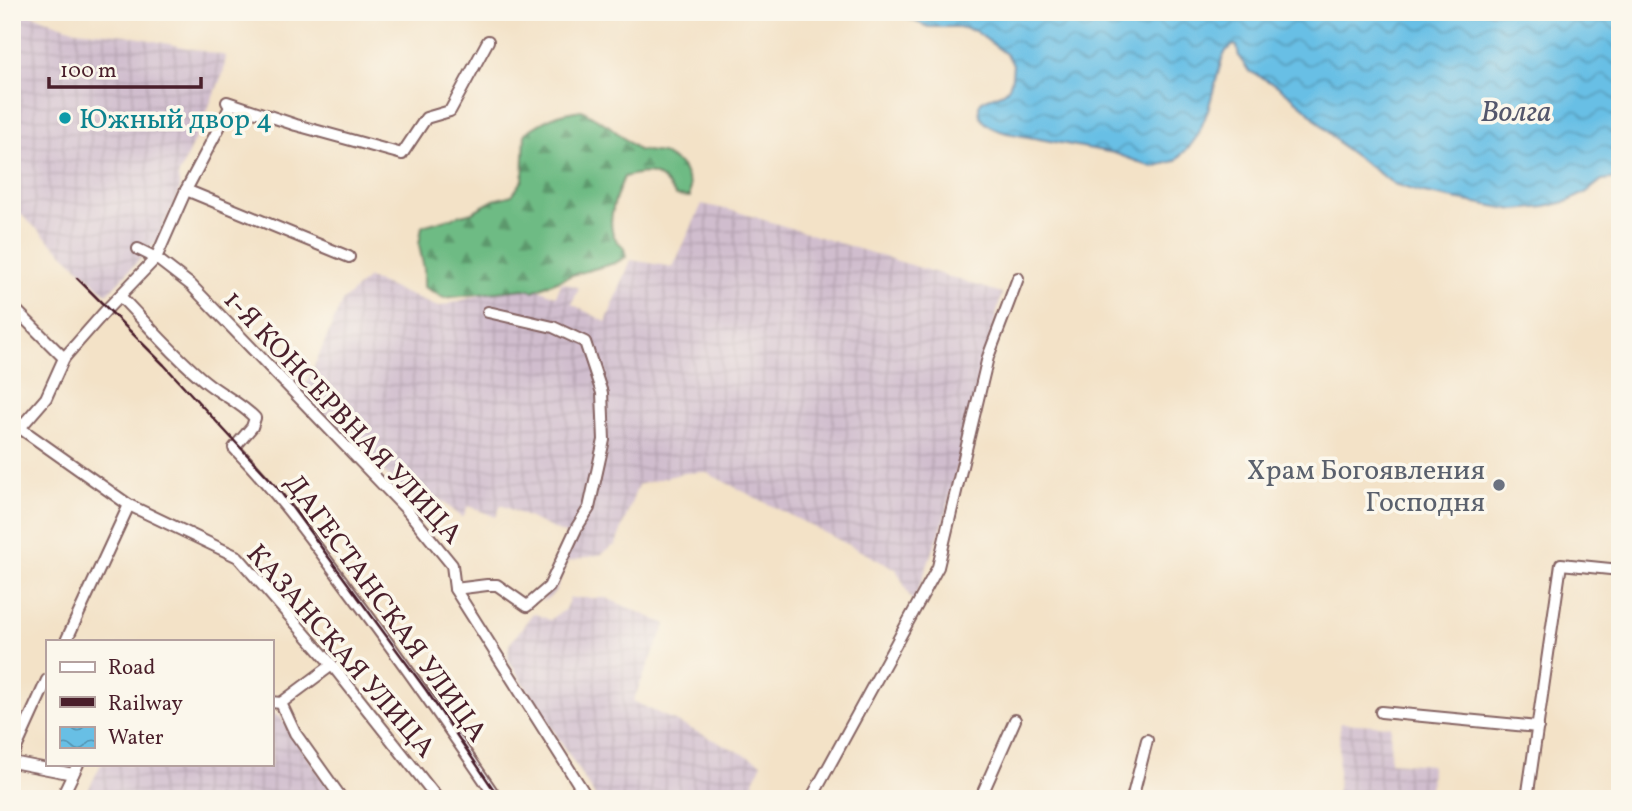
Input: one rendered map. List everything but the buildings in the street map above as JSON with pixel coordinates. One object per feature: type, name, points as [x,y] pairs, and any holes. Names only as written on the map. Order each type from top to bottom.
[{"type":"street","points":[[12,306],[64,358],[156,258],[186,190],[230,107],[227,102],[296,125],[402,154],[426,118],[450,111],[488,41]]},
{"type":"street","points":[[186,190],[349,257]]},
{"type":"street","name":"1-Я КОНСЕРВНАЯ УЛИЦА","points":[[138,249],[156,258],[191,285],[407,510],[452,565],[455,589],[588,799]]},
{"type":"street","points":[[811,799],[938,567],[988,357],[1018,278]]},
{"type":"street","name":"ДАГЕСТАНСКАЯ УЛИЦА","points":[[120,296],[174,354],[208,384],[255,418],[233,448],[263,478],[289,510],[392,648],[497,799]]},
{"type":"street","points":[[455,589],[496,585],[527,606],[549,587],[577,527],[589,508],[604,440],[602,393],[585,342],[553,327],[488,312]]},
{"type":"street","name":"КАЗАНСКАЯ УЛИЦА","points":[[64,358],[46,398],[20,428],[129,505],[238,556],[332,665],[438,799]]},
{"type":"street","points":[[66,640],[129,505]]},
{"type":"street","points":[[1527,799],[1561,564],[1620,570]]},
{"type":"street","points":[[332,665],[276,702],[342,799]]},
{"type":"street","points":[[12,757],[46,682]]},
{"type":"street","points":[[1381,712],[1538,727]]},
{"type":"street","points":[[980,799],[1015,720]]},
{"type":"street","points":[[1132,799],[1147,740]]},
{"type":"street","points":[[12,762],[46,766]]},
{"type":"street","points":[[48,766],[75,769],[61,799]]},
{"type":"shaded area","points":[[12,12],[24,12],[76,30],[126,35],[226,56],[223,74],[178,177],[180,189],[157,241],[107,294],[12,206]]},
{"type":"shaded area","points":[[702,204],[738,212],[1002,293],[943,524],[913,603],[896,569],[705,472],[683,473],[638,485],[616,544],[602,554],[567,562],[556,590],[541,602],[548,592],[571,537],[501,505],[496,517],[468,506],[463,518],[438,498],[424,512],[302,394],[342,302],[368,278],[438,307],[524,283],[556,296],[562,282],[579,288],[572,304],[606,322],[631,260],[673,267]]},
{"type":"shaded area","points":[[570,598],[606,598],[666,624],[633,701],[762,763],[746,799],[597,799],[508,659],[509,645],[533,613],[550,620],[564,611]]},
{"type":"shaded area","points":[[273,714],[280,717],[337,799],[84,799],[100,766],[273,766]]},
{"type":"shaded area","points":[[1340,723],[1391,726],[1390,762],[1431,765],[1430,799],[1337,799]]},
{"type":"green space","points":[[582,110],[609,126],[638,150],[662,153],[682,166],[690,185],[690,197],[676,196],[665,182],[654,174],[642,173],[624,177],[613,208],[611,224],[615,238],[623,247],[626,257],[533,291],[524,289],[444,298],[424,287],[424,269],[419,245],[422,226],[472,212],[494,200],[512,195],[523,180],[525,133],[552,117]]},
{"type":"water","name":"Волга","points":[[894,12],[1620,12],[1620,178],[1602,180],[1569,201],[1515,210],[1419,192],[1394,184],[1344,148],[1304,107],[1278,86],[1249,71],[1234,45],[1226,51],[1222,59],[1198,135],[1175,161],[1152,167],[1114,153],[1007,133],[989,126],[982,119],[979,106],[983,101],[1003,93],[1008,88],[1013,64],[1006,54],[975,31],[959,27],[928,27]]},
{"type":"railway","points":[[77,278],[164,365],[277,487],[426,690],[500,799]]},
{"type":"place","name":"Южный двор 4","points":[[65,118]]},
{"type":"place","name":"Храм Богоявления Господня","points":[[1499,485]]}]
